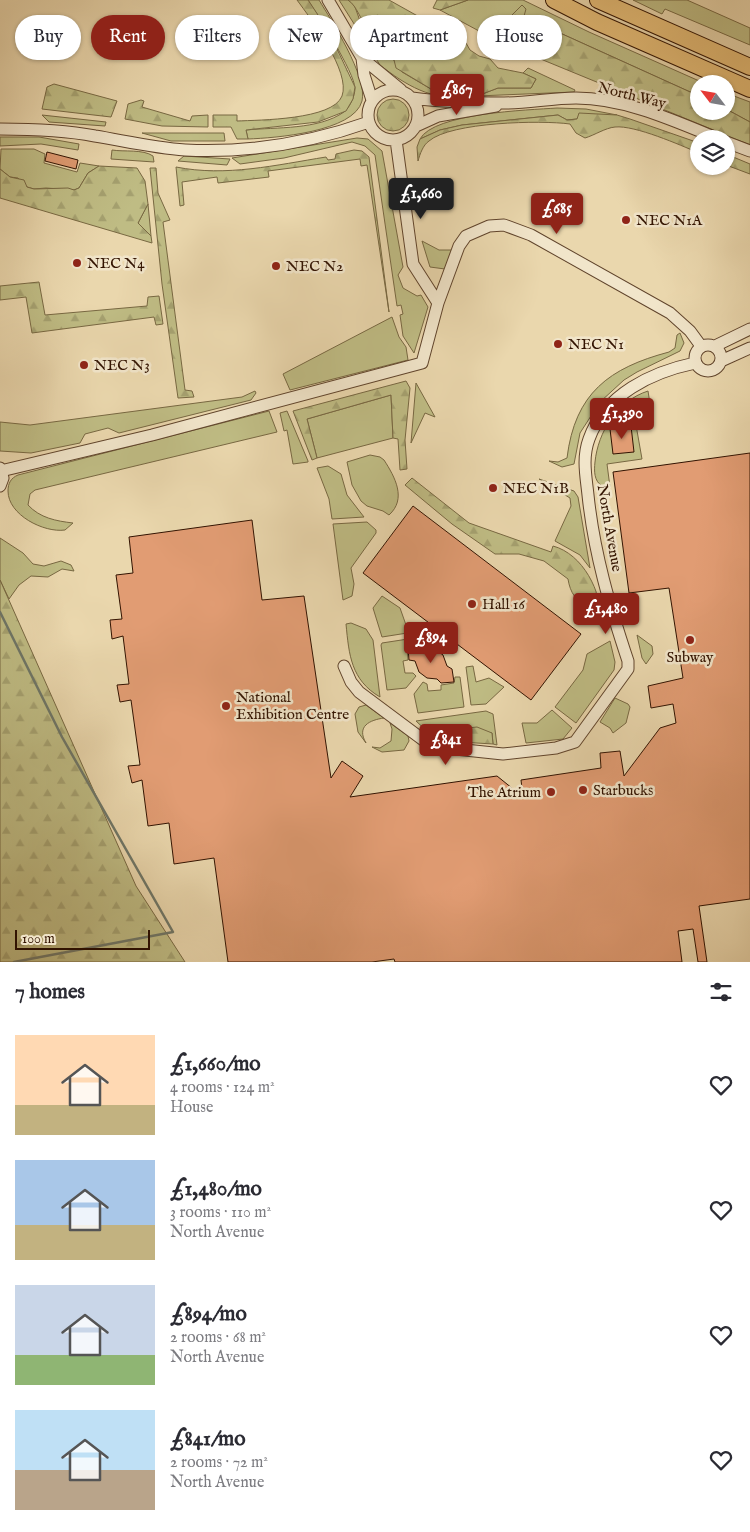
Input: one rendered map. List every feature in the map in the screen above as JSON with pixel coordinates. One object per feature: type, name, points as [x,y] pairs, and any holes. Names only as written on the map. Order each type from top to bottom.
[{"type":"highway","points":[[554,0],[605,26],[750,89]]},
{"type":"highway","points":[[598,0],[750,67]]},
{"type":"street","points":[[328,0],[350,38]]},
{"type":"street","points":[[362,60],[364,75],[372,100]]},
{"type":"street","points":[[365,60],[408,94],[417,106],[419,116],[416,126],[404,138],[396,140],[379,136],[369,122],[368,111],[372,100],[376,95],[389,89],[408,94]]},
{"type":"street","name":"North Way","points":[[408,94],[455,103],[504,103],[577,98],[608,102],[644,110],[696,130]]},
{"type":"street","name":"North Way","points":[[416,126],[438,116],[478,111],[504,103]]},
{"type":"street","points":[[0,129],[32,129],[93,135],[184,150],[223,150],[336,134],[369,122]]},
{"type":"street","points":[[396,140],[413,264],[438,303]]},
{"type":"street","points":[[735,146],[750,152]]},
{"type":"street","points":[[0,486],[1,469],[152,435],[422,363],[438,303],[459,246],[466,236],[489,226],[504,225],[531,235],[670,313],[686,327],[701,346]]},
{"type":"street","points":[[715,346],[750,329]]},
{"type":"street","points":[[709,344],[715,346],[721,353],[721,361],[717,368],[710,371],[702,370],[695,363],[694,355],[701,346],[709,344]]},
{"type":"street","points":[[721,361],[750,348]]},
{"type":"street","name":"North Avenue","points":[[344,666],[351,682],[359,692],[415,735],[437,746],[518,754],[556,748],[575,742],[628,669],[628,661],[606,592],[592,530],[584,461],[589,440],[601,417],[620,396],[636,384],[673,368],[695,363]]},
{"type":"green space","points":[[297,0],[308,0],[318,15],[308,15]]},
{"type":"green space","points":[[308,0],[319,0],[328,15],[317,15]]},
{"type":"green space","points":[[339,0],[348,0],[354,4],[358,15],[350,15],[350,17]]},
{"type":"green space","points":[[348,0],[389,0],[416,15],[359,15]]},
{"type":"green space","points":[[437,0],[468,0],[440,10],[433,8]]},
{"type":"green space","points":[[468,0],[523,0],[554,15],[477,15],[477,30],[467,25],[467,15],[449,15],[440,10]]},
{"type":"green space","points":[[633,0],[687,0],[750,28],[750,45],[665,9],[662,14]]},
{"type":"green space","points":[[522,5],[526,9],[524,15],[512,15]]},
{"type":"green space","points":[[562,19],[690,77],[690,92],[562,34]]},
{"type":"green space","points":[[562,34],[690,92],[690,120],[735,120],[735,114],[750,122],[750,145],[735,139],[735,130],[713,130],[543,60],[562,60]]},
{"type":"green space","points":[[340,36],[360,78],[362,91],[362,101],[356,111],[345,120],[330,126],[294,135],[248,139],[246,130],[310,125],[334,118],[344,112],[352,101],[355,88],[349,70],[340,53]]},
{"type":"green space","points":[[467,45],[470,50],[477,55],[477,60],[491,60],[498,68],[523,73],[536,79],[531,88],[498,88],[477,96],[466,95],[444,87],[443,90],[436,92],[396,68],[394,60],[467,60]]},
{"type":"green space","points":[[340,55],[355,87],[353,99],[346,111],[318,122],[246,130],[248,139],[237,139],[231,127],[213,127],[213,115],[237,115],[237,121],[294,117],[325,110],[336,104],[342,96],[341,74],[335,60],[340,60]]},
{"type":"green space","points":[[377,60],[394,60],[402,72],[436,92],[443,87],[466,95],[454,97],[431,94],[409,85],[380,65]]},
{"type":"green space","points":[[528,68],[575,90],[574,92],[477,96],[498,88],[531,88],[536,79],[523,73]]},
{"type":"green space","points":[[54,84],[117,101],[111,117],[42,109],[47,87]]},
{"type":"green space","points":[[735,96],[750,102],[750,122],[735,114]]},
{"type":"green space","points":[[393,99],[399,100],[404,104],[408,109],[408,121],[404,126],[399,130],[393,131],[387,130],[382,126],[378,121],[377,115],[378,109],[382,104],[387,100]]},
{"type":"green space","points":[[141,100],[144,101],[142,107],[190,121],[192,116],[208,115],[208,127],[162,126],[125,119],[128,104]]},
{"type":"green space","points":[[557,108],[586,109],[617,115],[567,120],[558,115],[462,125],[440,130],[420,139],[429,130],[443,123],[462,118]]},
{"type":"green space","points":[[579,113],[617,115],[690,140],[690,149],[657,136],[624,127],[611,128],[585,138],[576,133],[570,124],[539,122],[476,126],[440,135],[425,145],[418,161],[417,147],[420,139],[440,130],[462,125],[558,115],[567,120],[577,119]]},
{"type":"green space","points":[[42,115],[106,122],[105,126],[49,122]]},
{"type":"green space","points":[[142,133],[224,133],[225,141],[171,141]]},
{"type":"green space","points":[[0,137],[39,137],[79,144],[78,150],[41,144],[0,146]]},
{"type":"green space","points":[[357,138],[368,139],[382,151],[403,267],[398,275],[403,288],[417,296],[421,295],[428,307],[414,353],[403,336],[400,315],[403,314],[401,305],[397,306],[375,155],[365,146],[352,142],[284,158],[240,164],[232,158]]},
{"type":"green space","points":[[1,149],[34,149],[45,154],[44,163],[77,172],[80,163],[99,166],[88,173],[79,188],[74,190],[34,189],[27,187],[18,178],[10,177],[0,169]]},
{"type":"green space","points":[[112,150],[144,152],[153,156],[154,162],[111,159]]},
{"type":"green space","points":[[354,150],[362,151],[369,157],[389,312],[367,165],[361,166],[360,159],[268,171],[269,177],[218,183],[217,177],[182,182],[184,205],[180,206],[176,167],[214,171],[251,169],[326,157],[328,160],[335,159],[336,154]]},
{"type":"green space","points":[[184,156],[230,159],[227,165],[178,161]]},
{"type":"green space","points":[[735,158],[750,164],[750,174],[735,168]]},
{"type":"green space","points":[[99,166],[137,168],[145,181],[148,204],[138,223],[151,236],[152,243],[0,198],[0,169],[10,177],[24,180],[27,187],[34,189],[68,188],[74,190],[79,188],[88,173]]},
{"type":"green space","points":[[150,168],[156,168],[158,193],[170,220],[163,222],[185,390],[192,391],[194,397],[178,398],[162,284]]},
{"type":"green space","points":[[148,204],[151,236],[138,223]]},
{"type":"green space","points":[[422,241],[439,250],[452,250],[445,269],[430,267]]},
{"type":"green space","points":[[39,282],[45,315],[147,306],[148,297],[159,296],[163,324],[156,325],[154,317],[32,333],[26,297],[0,300],[0,286]]},
{"type":"green space","points":[[392,317],[399,337],[406,347],[408,360],[290,390],[283,374]]},
{"type":"green space","points":[[680,333],[684,343],[680,351],[624,380],[600,402],[580,433],[574,464],[562,467],[549,461],[558,462],[567,458],[571,435],[578,416],[587,400],[598,387],[612,375],[629,366],[669,352],[675,348],[677,335]]},
{"type":"green space","points":[[406,381],[410,388],[405,440],[407,469],[400,470],[398,439],[393,438],[391,395],[307,419],[317,458],[312,460],[293,411]]},
{"type":"green space","points":[[416,383],[435,417],[425,413],[411,443]]},
{"type":"green space","points":[[255,391],[256,393],[251,400],[119,433],[108,428],[85,434],[80,443],[31,453],[0,451],[0,422],[30,425],[242,397]]},
{"type":"green space","points":[[648,391],[653,423],[650,425],[644,404],[633,408],[642,459],[607,464],[610,487],[602,486],[596,479],[595,465],[600,440],[605,429],[618,410],[627,402]]},
{"type":"green space","points":[[391,395],[393,438],[317,458],[307,419]]},
{"type":"green space","points":[[269,411],[277,432],[35,490],[30,494],[28,505],[38,513],[54,520],[73,523],[65,530],[47,529],[29,521],[20,515],[10,500],[9,483],[18,475]]},
{"type":"green space","points":[[287,411],[308,462],[293,464],[287,430],[284,431],[280,413]]},
{"type":"green space","points":[[370,455],[384,460],[395,481],[398,495],[397,502],[389,515],[367,506],[361,501],[352,485],[347,462]]},
{"type":"green space","points":[[328,466],[341,474],[347,495],[364,517],[332,519],[329,499],[317,468]]},
{"type":"green space","points":[[412,478],[469,523],[551,552],[553,546],[564,550],[582,566],[589,576],[598,598],[601,621],[593,623],[590,606],[577,600],[570,588],[568,579],[544,561],[519,554],[495,554],[452,524],[405,485]]},
{"type":"green space","points":[[539,479],[574,491],[578,497],[590,568],[580,555],[555,541],[571,506],[570,498]]},
{"type":"green space","points":[[367,522],[376,530],[376,533],[351,568],[354,584],[352,596],[343,600],[333,524]]},
{"type":"green space","points":[[0,538],[23,553],[33,564],[44,566],[61,561],[71,565],[74,571],[62,569],[48,577],[31,576],[19,585],[9,599],[0,580]]},
{"type":"green space","points":[[0,580],[136,886],[185,962],[0,962]]},
{"type":"green space","points":[[382,596],[400,608],[406,625],[420,626],[420,631],[382,637],[373,608]]},
{"type":"green space","points":[[351,623],[366,629],[373,640],[380,697],[363,683],[353,666],[348,646],[346,624]]},
{"type":"green space","points":[[637,635],[652,646],[653,654],[646,664],[642,658]]},
{"type":"green space","points":[[408,639],[412,645],[407,646],[408,660],[403,661],[405,673],[413,673],[416,676],[406,688],[387,690],[381,645],[382,643]]},
{"type":"green space","points":[[610,641],[615,662],[614,670],[576,723],[555,707],[583,670],[587,654]]},
{"type":"green space","points":[[473,666],[476,682],[489,678],[504,687],[486,704],[471,705],[466,667]]},
{"type":"green space","points":[[455,677],[460,677],[464,707],[418,713],[414,694],[423,682],[427,684],[428,691],[441,690],[441,685],[454,683]]},
{"type":"green space","points":[[615,698],[628,704],[630,707],[626,723],[613,733],[610,728],[600,722]]},
{"type":"green space","points":[[366,705],[384,718],[374,720],[366,725],[363,737],[366,743],[358,732],[355,714],[359,707]]},
{"type":"green space","points":[[552,710],[572,728],[563,739],[526,743],[522,723],[537,723]]},
{"type":"green space","points":[[486,711],[493,714],[497,745],[493,744],[492,733],[439,731],[440,738],[430,734],[416,721]]},
{"type":"green space","points":[[390,723],[408,736],[409,741],[404,750],[382,752],[372,747],[380,748],[391,741],[392,729]]},
{"type":"green space","points":[[477,727],[492,733],[493,744],[444,741],[440,738],[439,731]]},
{"type":"building","points":[[47,152],[78,160],[76,169],[45,161]]},
{"type":"building","points":[[631,426],[634,452],[613,454],[610,429]]},
{"type":"building","name":"National Exhibition Centre","points":[[750,453],[750,899],[699,906],[707,962],[698,962],[693,929],[678,931],[682,962],[395,962],[394,959],[372,962],[228,962],[214,858],[174,864],[169,823],[148,826],[142,780],[132,783],[128,766],[140,765],[131,700],[120,702],[117,685],[129,684],[123,636],[112,639],[110,620],[122,619],[116,575],[133,573],[129,537],[252,520],[262,600],[304,596],[331,778],[342,761],[363,776],[350,797],[497,776],[523,797],[521,780],[601,768],[600,753],[620,751],[624,776],[660,728],[676,723],[673,704],[651,708],[648,686],[683,678],[669,588],[629,593],[613,472]]},
{"type":"building","name":"Hall 16","points":[[413,506],[581,634],[531,700],[363,573]]},
{"type":"building","points":[[421,644],[423,648],[435,649],[443,655],[447,666],[452,669],[454,682],[441,683],[437,679],[427,678],[419,672],[415,661],[409,660],[408,648]]},
{"type":"waterway","points":[[0,612],[62,737],[173,932],[14,962]]},
{"type":"place","name":"NEC N1A","points":[[626,220]]},
{"type":"place","name":"NEC N4","points":[[77,263]]},
{"type":"place","name":"NEC N2","points":[[276,266]]},
{"type":"place","name":"NEC N1","points":[[558,344]]},
{"type":"place","name":"NEC N3","points":[[84,365]]},
{"type":"place","name":"NEC N1B","points":[[493,488]]},
{"type":"place","name":"Hall 16","points":[[472,604]]},
{"type":"place","name":"Subway","points":[[690,640]]},
{"type":"place","name":"National Exhibition Centre","points":[[226,706]]},
{"type":"place","name":"Starbucks","points":[[583,790]]},
{"type":"place","name":"The Atrium","points":[[551,792]]}]
